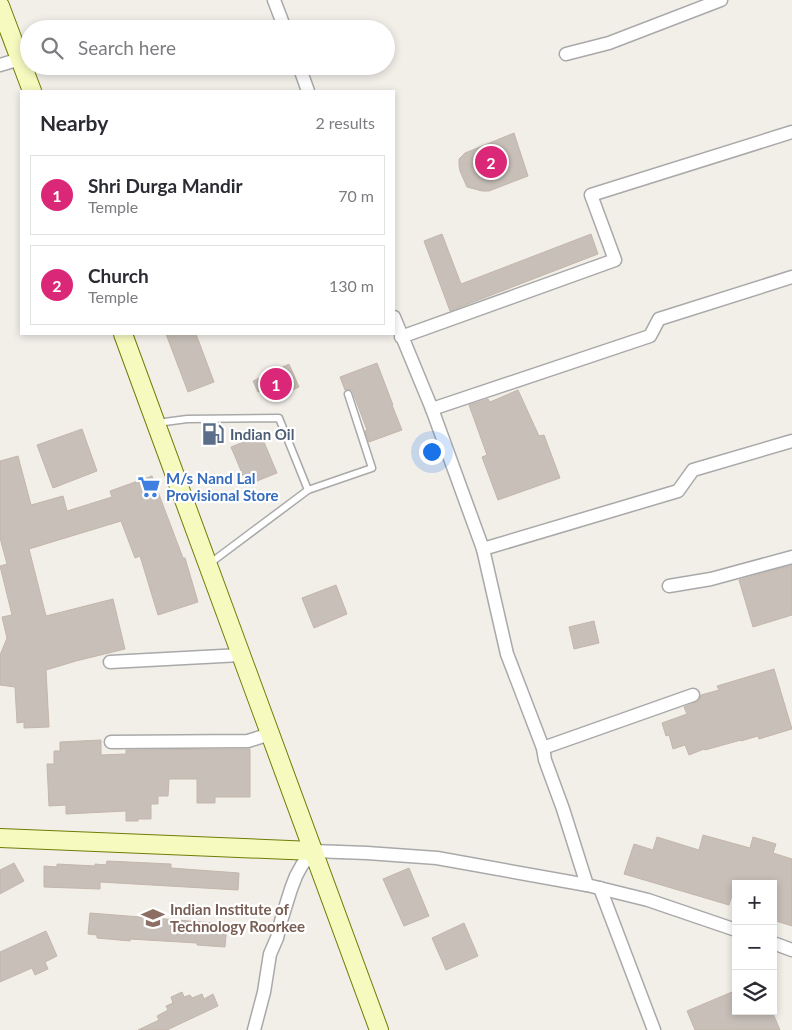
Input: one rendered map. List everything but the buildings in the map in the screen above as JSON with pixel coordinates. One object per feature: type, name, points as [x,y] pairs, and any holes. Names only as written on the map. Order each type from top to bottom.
[{"type":"main road","points":[[0,6],[20,59]]},
{"type":"main road","points":[[26,75],[32,90]]},
{"type":"main road","points":[[123,335],[379,1030]]},
{"type":"main road","points":[[0,838],[313,851]]},
{"type":"street","points":[[274,0],[282,20]]},
{"type":"street","points":[[566,54],[609,43],[721,0]]},
{"type":"street","points":[[0,65],[20,59]]},
{"type":"street","points":[[302,75],[308,90]]},
{"type":"street","points":[[401,337],[615,260],[591,195],[792,132]]},
{"type":"street","points":[[432,409],[650,336],[659,319],[792,277]]},
{"type":"street","points":[[395,320],[432,409],[484,549],[507,654],[543,748],[545,760],[587,885]]},
{"type":"street","points":[[484,549],[678,490],[694,470],[792,441]]},
{"type":"street","points":[[669,586],[710,579],[792,557]]},
{"type":"street","points":[[110,662],[241,655]]},
{"type":"street","points":[[543,748],[693,695]]},
{"type":"street","points":[[111,742],[248,741],[270,734]]},
{"type":"street","points":[[254,1030],[264,992],[270,954],[277,938],[296,876],[313,851],[437,858],[587,885],[648,900],[732,929]]},
{"type":"street","points":[[600,888],[654,1030]]},
{"type":"street","points":[[777,944],[792,950]]},
{"type":"lane","points":[[208,565],[308,490],[372,468],[348,394]]},
{"type":"lane","points":[[156,423],[188,419],[279,418],[308,490]]},
{"type":"place","name":"Church","points":[[491,162]]},
{"type":"place","name":"Shri Durga Mandir","points":[[276,384]]},
{"type":"place","name":"Indian Oil","points":[[213,434]]},
{"type":"place","name":"M/s Nand Lal Provisional Store","points":[[149,487]]},
{"type":"place","name":"Indian Institute of Technology Roorkee","points":[[153,918]]}]
